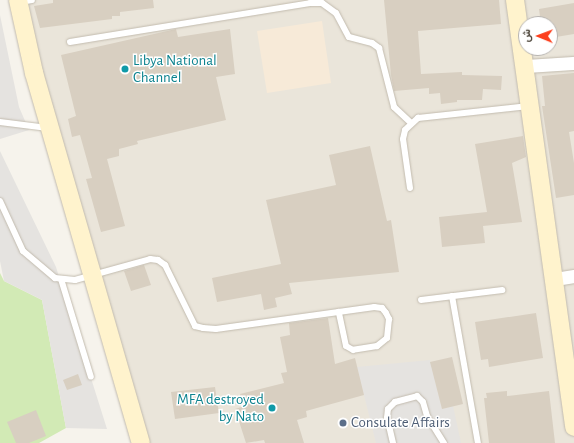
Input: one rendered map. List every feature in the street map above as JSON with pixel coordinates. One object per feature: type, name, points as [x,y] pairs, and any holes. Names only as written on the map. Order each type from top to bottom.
[{"type":"main road","points":[[515,0],[572,388],[574,427]]},
{"type":"main road","points":[[23,1],[34,73],[94,275],[141,443]]},
{"type":"street","points":[[525,66],[574,63]]},
{"type":"street","points":[[555,279],[574,276]]},
{"type":"lane","points":[[70,42],[310,3],[322,4],[336,13],[349,37],[372,43],[379,48],[394,107],[411,123]]},
{"type":"lane","points":[[410,188],[403,139],[411,123],[427,115],[531,106]]},
{"type":"lane","points":[[0,122],[50,128]]},
{"type":"lane","points":[[0,201],[23,251],[45,271],[61,279],[75,280],[150,259],[158,260],[165,265],[195,326],[216,329],[339,312],[382,308],[389,319],[387,338],[377,346],[353,350],[346,346],[339,312]]},
{"type":"lane","points":[[61,279],[91,377]]},
{"type":"lane","points":[[421,300],[502,290]]},
{"type":"lane","points":[[452,296],[478,443]]},
{"type":"lane","points":[[393,443],[387,418],[388,409],[396,402],[417,396],[423,402],[427,416],[444,443]]},
{"type":"shaded area","points":[[20,0],[574,0],[574,443],[141,443]]},
{"type":"shaded area","points":[[0,15],[19,107],[29,130],[0,139]]},
{"type":"shaded area","points":[[322,21],[331,83],[267,93],[257,31]]},
{"type":"shaded area","points":[[0,151],[56,267],[107,429],[66,428],[42,300],[4,281],[0,261]]},
{"type":"shaded area","points":[[430,360],[442,409],[453,406],[461,443],[376,443],[357,367]]},
{"type":"green space","points":[[0,273],[4,281],[42,300],[66,428],[39,443],[0,443]]},
{"type":"building","points":[[53,0],[153,0],[154,8],[120,12],[120,16],[112,16],[112,19],[40,28],[34,6],[53,3]]},
{"type":"building","points":[[384,0],[499,0],[501,24],[418,31],[421,74],[462,72],[462,75],[502,76],[501,90],[483,89],[482,100],[457,100],[457,102],[441,104],[440,93],[429,94],[429,88],[394,91],[391,75]]},
{"type":"building","points":[[574,3],[574,34],[558,37],[558,16],[540,16],[539,9]]},
{"type":"building","points":[[176,29],[178,37],[230,29],[235,74],[216,77],[226,120],[137,141],[138,144],[119,149],[119,156],[107,159],[125,226],[101,232],[86,179],[92,178],[80,135],[72,137],[68,119],[76,116],[61,55]]},
{"type":"building","points":[[574,73],[574,131],[569,132],[574,163],[574,195],[556,198],[542,106],[545,106],[542,76]]},
{"type":"building","points":[[523,136],[526,157],[512,163],[522,222],[483,226],[485,243],[442,247],[439,217],[487,212],[475,144]]},
{"type":"building","points":[[370,146],[387,221],[391,220],[399,272],[289,283],[292,294],[275,298],[277,307],[264,310],[261,294],[217,302],[212,278],[281,264],[266,200],[336,185],[329,155]]},
{"type":"building","points":[[144,265],[151,285],[131,291],[124,271]]},
{"type":"building","points":[[536,313],[543,358],[489,367],[488,359],[481,360],[475,322]]},
{"type":"building","points":[[328,318],[335,364],[355,358],[364,395],[306,411],[307,417],[297,420],[304,443],[265,443],[264,440],[246,443],[235,409],[245,406],[240,394],[284,383],[281,373],[287,372],[280,337],[290,335],[289,323]]},
{"type":"building","points":[[452,357],[463,404],[442,409],[430,362]]},
{"type":"building","points":[[78,374],[82,385],[67,390],[63,380]]},
{"type":"building","points":[[215,387],[219,413],[175,419],[171,392]]},
{"type":"building","points":[[507,391],[507,396],[549,391],[555,443],[489,443],[484,398],[487,398],[486,393]]},
{"type":"building","points":[[36,410],[46,436],[29,443],[16,443],[7,422]]},
{"type":"place","name":"Libya National Channel","points":[[125,69]]},
{"type":"place","name":"MFA destroyed by Nato","points":[[272,408]]},
{"type":"place","name":"Consulate Affairs","points":[[343,423]]}]
